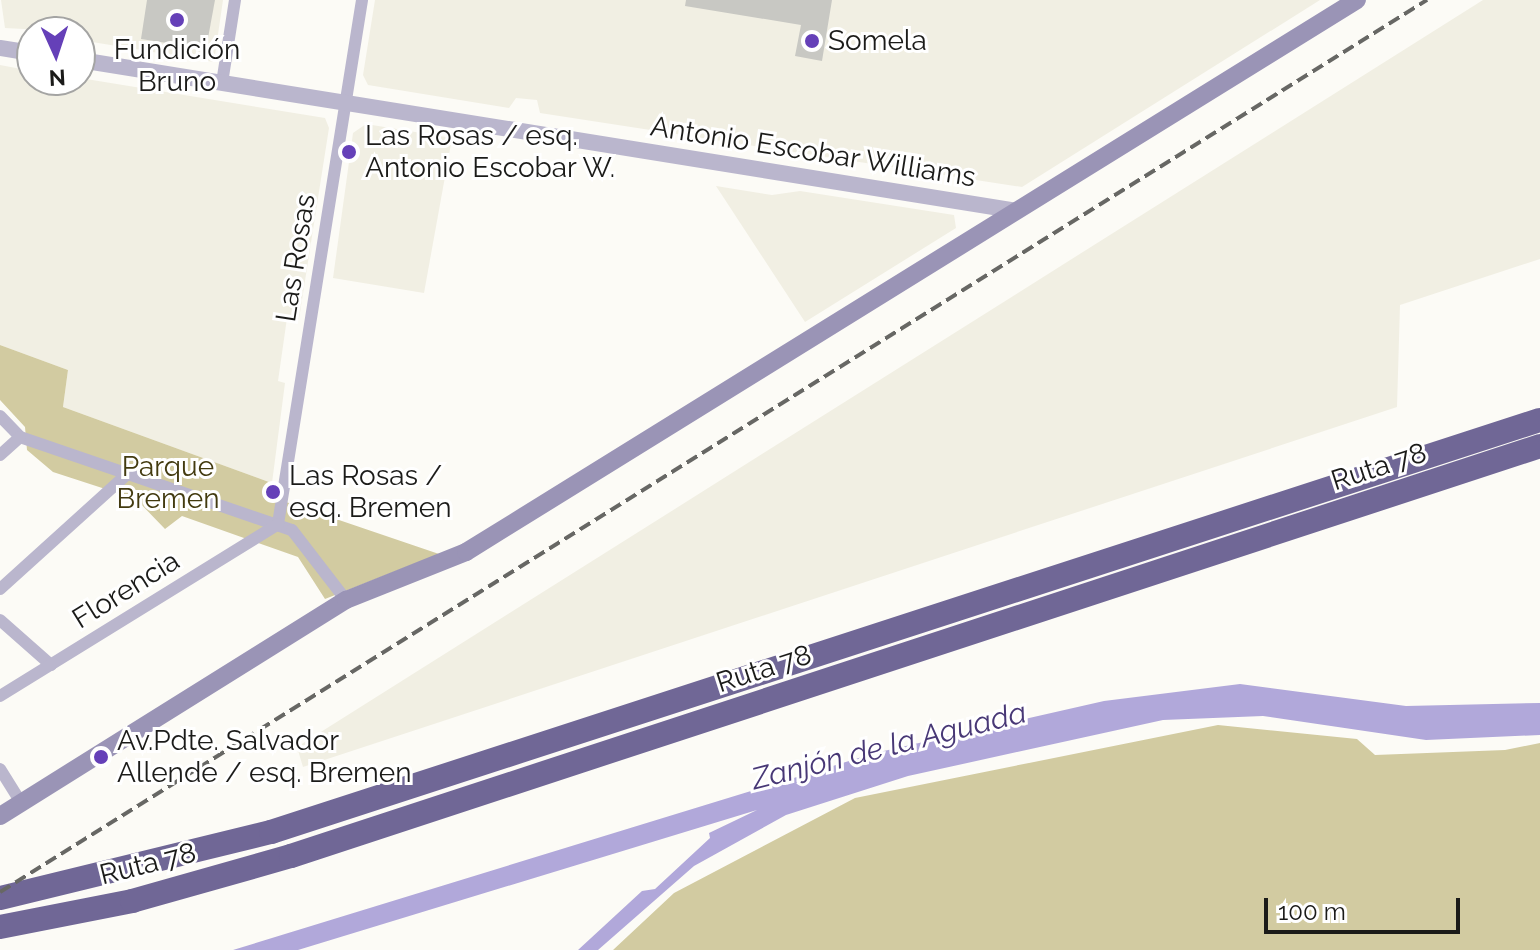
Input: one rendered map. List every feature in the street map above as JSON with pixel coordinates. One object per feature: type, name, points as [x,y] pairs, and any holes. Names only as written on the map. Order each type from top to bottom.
[{"type":"highway","name":"Ruta 78","points":[[0,898],[146,867],[313,819],[1540,420]]},
{"type":"highway","name":"Ruta 78","points":[[0,927],[132,901],[291,856],[1540,446]]},
{"type":"main road","points":[[0,816],[346,600],[453,560],[1357,0]]},
{"type":"street","points":[[222,83],[235,0]]},
{"type":"street","name":"Las Rosas","points":[[278,524],[362,0]]},
{"type":"street","name":"Antonio Escobar Williams","points":[[96,63],[1017,211]]},
{"type":"street","points":[[0,416],[20,437],[278,524],[304,539],[346,600]]},
{"type":"street","points":[[0,455],[20,437]]},
{"type":"street","points":[[0,589],[126,475]]},
{"type":"street","name":"Florencia","points":[[0,696],[278,524]]},
{"type":"street","points":[[0,620],[51,665]]},
{"type":"street","points":[[0,769],[21,803]]},
{"type":"shaded area","points":[[1,0],[223,0],[214,62],[96,43],[96,16],[16,16],[16,29],[5,28]]},
{"type":"shaded area","points":[[375,0],[1320,0],[1022,187],[540,113],[537,100],[516,98],[509,108],[368,85],[363,75]]},
{"type":"shaded area","points":[[1483,0],[1540,0],[1540,259],[1400,305],[1397,407],[303,767],[297,747]]},
{"type":"shaded area","points":[[0,65],[16,68],[16,96],[96,96],[96,81],[325,118],[329,128],[299,319],[287,318],[278,381],[285,383],[272,483],[63,407],[68,370],[0,345]]},
{"type":"shaded area","points":[[366,124],[452,138],[424,293],[333,278],[353,133]]},
{"type":"shaded area","points":[[716,186],[772,195],[800,191],[954,215],[956,228],[805,322]]},
{"type":"shaded area","points":[[1240,684],[1406,706],[1540,703],[1540,735],[1426,740],[1263,716],[1163,720],[908,776],[786,815],[694,866],[598,950],[578,950],[642,891],[655,889],[710,838],[709,833],[757,810],[298,950],[233,950],[875,753],[1104,701]]},
{"type":"green space","name":"Parque Bremen","points":[[0,345],[68,370],[63,407],[288,489],[286,502],[439,554],[325,599],[298,557],[182,516],[165,529],[136,499],[53,472],[27,450],[25,427],[0,400]]},
{"type":"green space","points":[[1218,725],[1357,739],[1375,755],[1505,750],[1540,743],[1540,950],[613,950],[674,893],[855,798]]},
{"type":"building","name":"Fundición Bruno","points":[[147,0],[215,0],[206,49],[141,39]]},
{"type":"building","name":"Somela","points":[[686,0],[832,0],[822,61],[795,56],[801,25],[685,6]]},
{"type":"railway","points":[[0,892],[1427,0]]},
{"type":"place","name":"Fundición Bruno","points":[[177,20]]},
{"type":"place","name":"Somela","points":[[812,41]]},
{"type":"place","name":"Las Rosas / esq. Antonio Escobar W.","points":[[349,152]]},
{"type":"place","name":"Las Rosas / esq. Bremen","points":[[273,492]]},
{"type":"place","name":"Av.Pdte. Salvador Allende / esq. Bremen","points":[[101,757]]},
{"type":"water label","name":"Zanjón de la Aguada","points":[[889,746]]}]
